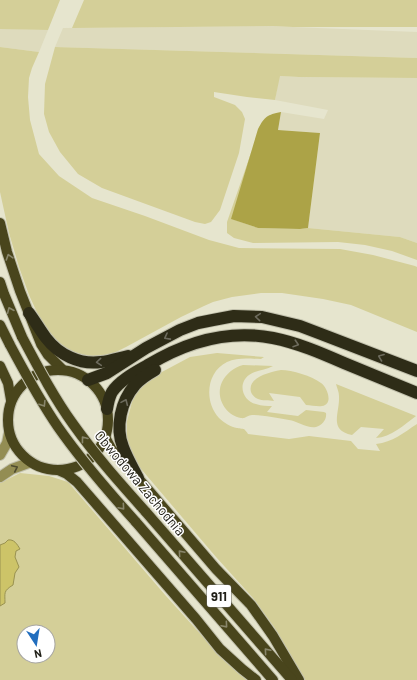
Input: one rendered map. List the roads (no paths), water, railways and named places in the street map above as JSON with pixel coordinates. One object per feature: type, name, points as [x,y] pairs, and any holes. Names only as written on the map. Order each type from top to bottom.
[{"type":"highway","points":[[29,313],[52,345],[63,354],[78,360],[102,362],[137,354]]},
{"type":"highway","points":[[88,380],[107,373],[170,335],[198,323],[234,316],[262,317],[300,326],[417,372]]},
{"type":"highway","points":[[107,409],[113,391],[122,382],[169,354],[198,342],[243,335],[264,336],[286,341],[318,352],[417,393]]},
{"type":"highway","points":[[138,478],[122,446],[120,433],[120,418],[122,409],[130,392],[135,384],[165,363],[216,338]]},
{"type":"main road","points":[[0,223],[7,252],[29,313],[45,350],[62,370]]},
{"type":"main road","name":"Obwodowa Zachodnia","points":[[0,282],[22,337],[44,378],[73,424],[100,459],[292,680]]},
{"type":"main road","name":"Obwodowa Zachodnia","points":[[0,325],[37,395],[58,428],[90,469],[273,680]]},
{"type":"main road","points":[[0,366],[8,383],[11,400]]},
{"type":"main road","points":[[52,370],[72,371],[88,380],[97,388],[107,409],[108,423],[105,437],[96,453],[85,462],[63,470],[42,468],[23,457],[12,442],[9,433],[7,416],[11,400],[16,391],[32,376],[41,372],[52,370]]},
{"type":"main road","points":[[105,437],[112,450],[216,569],[251,605],[273,636],[299,680]]},
{"type":"main road","points":[[54,470],[60,470],[77,482],[196,619],[220,649],[256,680]]},
{"type":"street","points":[[0,455],[7,443],[9,433]]},
{"type":"street","points":[[0,477],[12,469],[31,462]]}]
